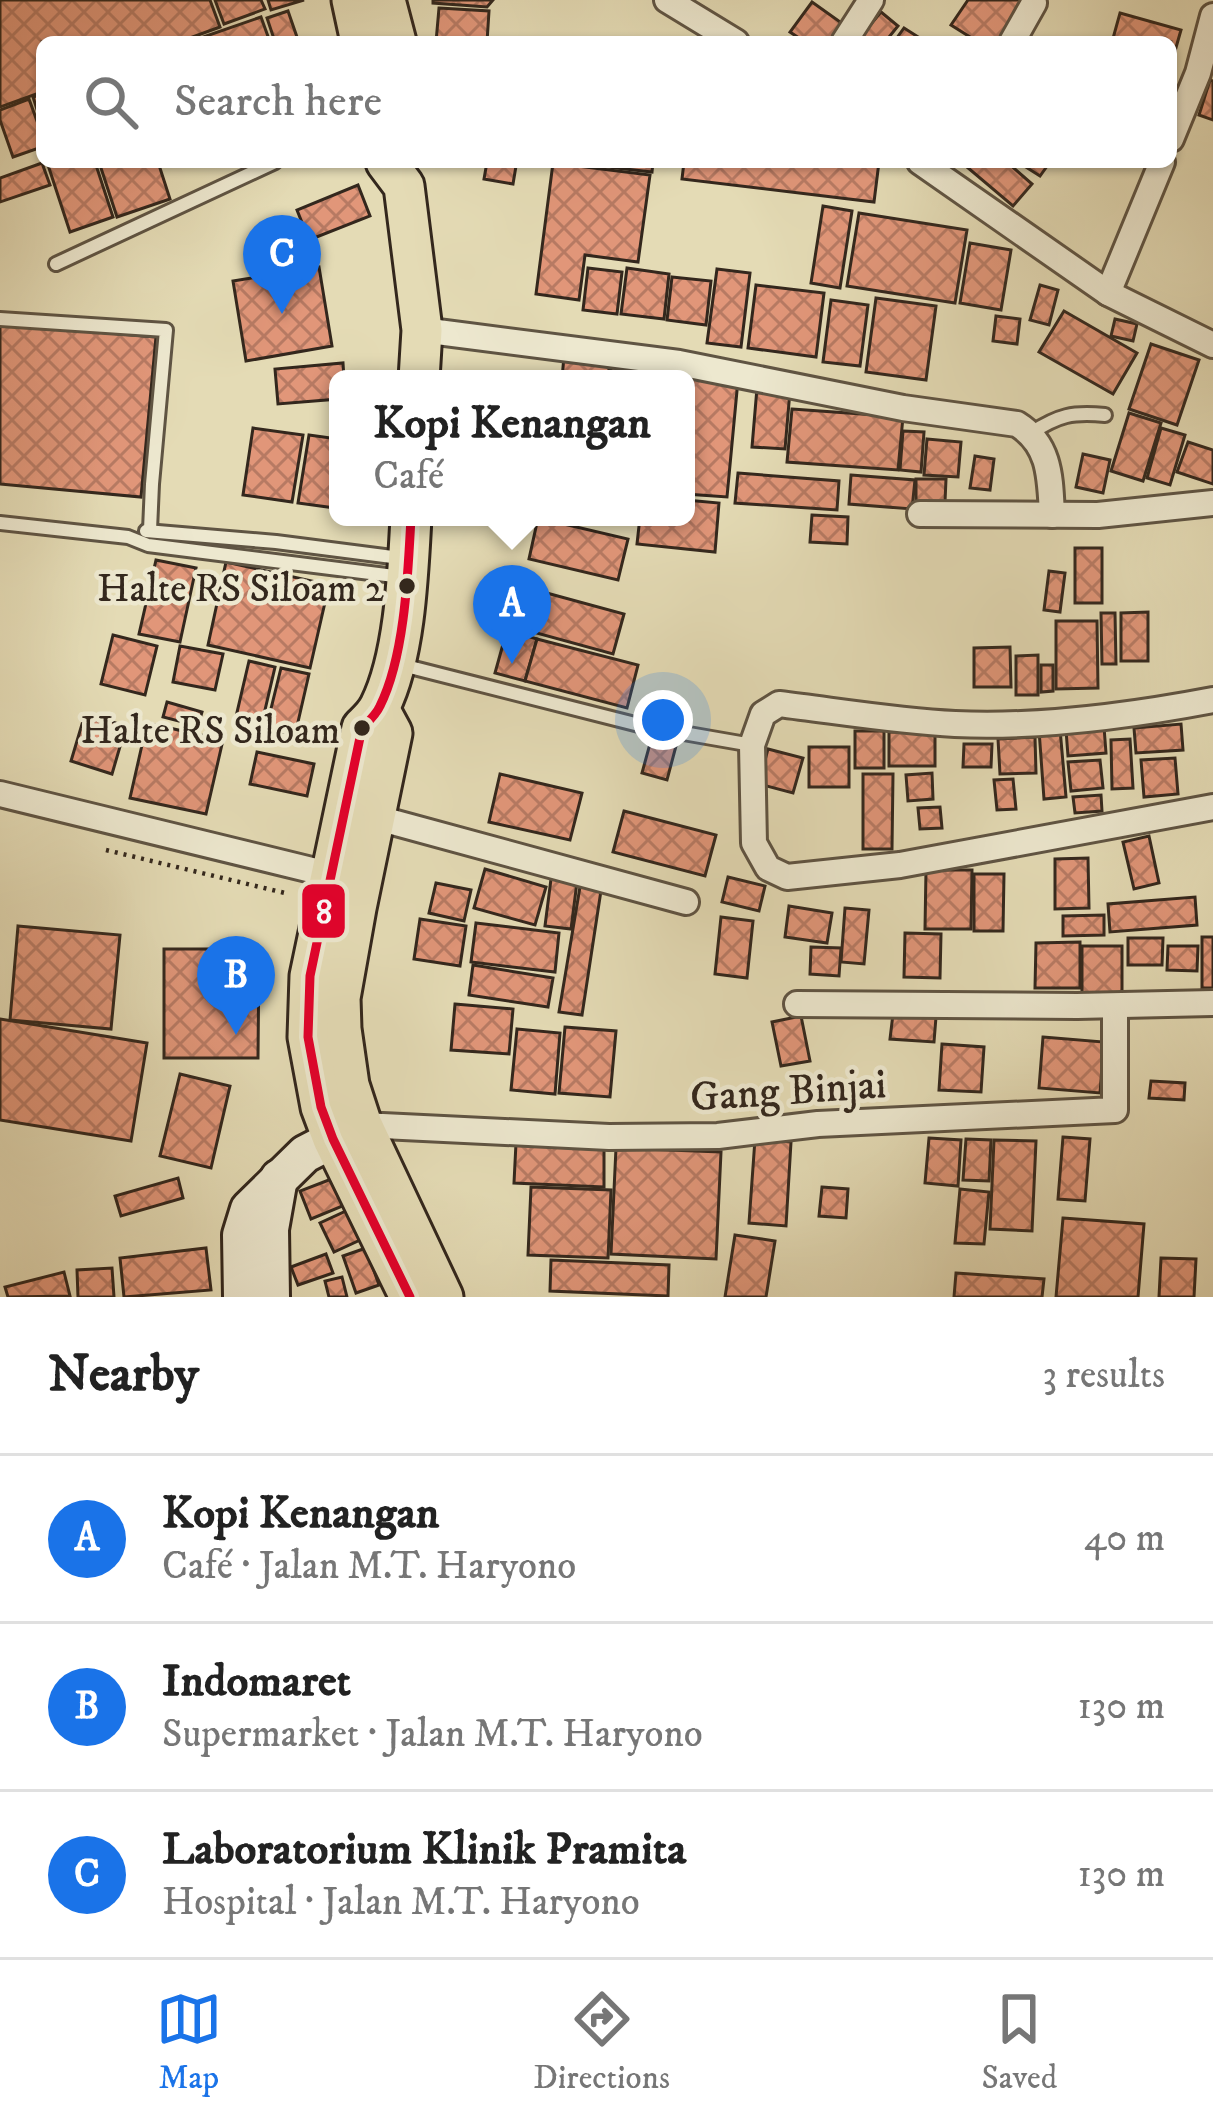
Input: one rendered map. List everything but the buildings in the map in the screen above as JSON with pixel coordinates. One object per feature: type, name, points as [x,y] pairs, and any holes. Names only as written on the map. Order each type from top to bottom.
[{"type":"main road","points":[[352,0],[360,36]]},
{"type":"main road","points":[[385,0],[394,36]]},
{"type":"main road","points":[[403,170],[422,330],[420,370]]},
{"type":"main road","points":[[411,526],[394,663],[380,710],[362,728],[310,976],[308,1024],[321,1107],[348,1132],[443,1297]]},
{"type":"main road","points":[[380,710],[392,733],[340,998],[341,1029],[349,1085],[348,1132],[410,1297]]},
{"type":"street","points":[[667,0],[726,36]]},
{"type":"street","points":[[848,36],[872,0]]},
{"type":"street","points":[[1015,36],[1034,3]]},
{"type":"street","points":[[1177,124],[1198,73],[1213,16]]},
{"type":"street","points":[[929,168],[1108,292],[1213,345]]},
{"type":"street","points":[[1108,292],[1160,168]]},
{"type":"street","points":[[422,330],[679,363],[902,408],[1017,424],[1031,433],[1049,465],[1052,515]]},
{"type":"street","points":[[920,514],[1052,515],[1213,503]]},
{"type":"street","points":[[1213,700],[1148,712],[1003,724],[953,724],[779,704],[763,714],[752,745],[754,843],[768,868],[787,877],[900,865],[1213,807]]},
{"type":"street","points":[[0,794],[329,888]]},
{"type":"street","points":[[374,817],[686,902]]},
{"type":"street","points":[[797,1004],[1213,1003]]},
{"type":"street","name":"Gang Binjai","points":[[348,1132],[718,1136],[818,1124],[1114,1110],[1115,1006]]},
{"type":"street","points":[[242,1297],[242,1235],[249,1209],[305,1154],[348,1132]]},
{"type":"street","points":[[271,1297],[270,1228],[279,1178]]},
{"type":"lane","points":[[56,264],[262,168]]},
{"type":"lane","points":[[0,319],[166,330],[150,530]]},
{"type":"lane","points":[[1031,433],[1074,412],[1105,415]]},
{"type":"lane","points":[[0,523],[128,537],[148,545],[409,569]]},
{"type":"lane","points":[[128,537],[150,530],[409,569]]},
{"type":"lane","points":[[394,663],[643,726],[752,745]]},
{"type":"path","points":[[106,850],[329,888]]},
{"type":"transit line","name":"8","points":[[410,526],[400,639],[380,706],[362,728],[310,976],[308,1037],[321,1107],[333,1139],[410,1297]]},
{"type":"place","name":"Laboratorium Klinik Pramita","points":[[282,314]]},
{"type":"place","name":"Halte RS Siloam 2","points":[[407,586]]},
{"type":"place","name":"Kopi Kenangan","points":[[512,664]]},
{"type":"place","name":"Halte RS Siloam","points":[[362,728]]},
{"type":"place","name":"Indomaret","points":[[236,1035]]}]
